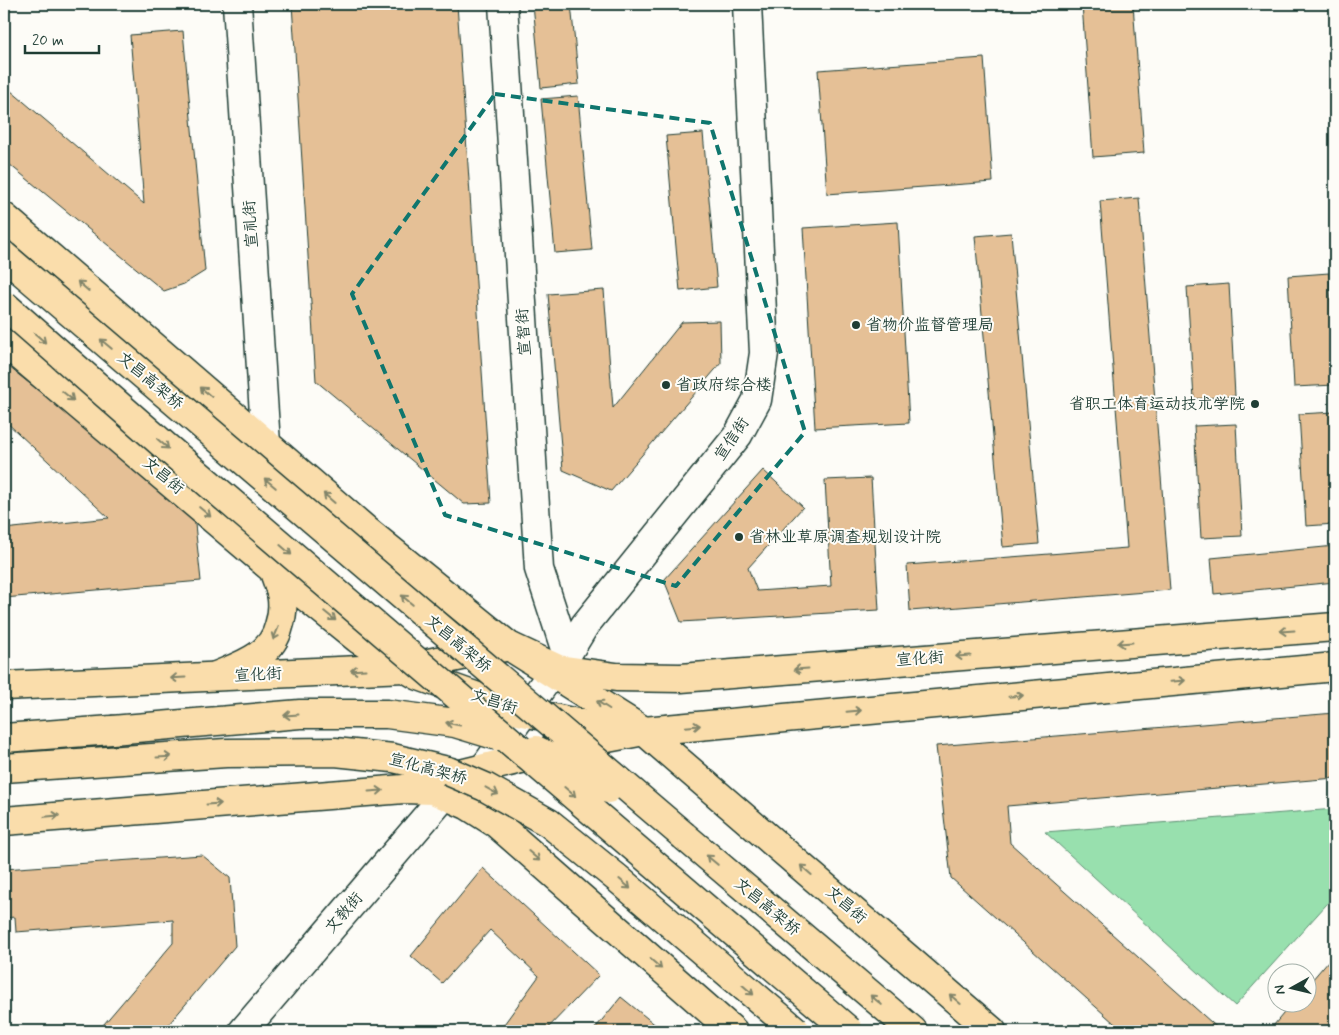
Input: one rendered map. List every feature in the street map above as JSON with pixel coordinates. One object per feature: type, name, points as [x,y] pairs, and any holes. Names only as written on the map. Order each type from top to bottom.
[{"type":"main road","points":[[4,217],[366,530],[509,646],[559,666],[644,731]]},
{"type":"main road","name":"文昌高架桥","points":[[4,256],[913,1031]]},
{"type":"main road","points":[[4,306],[172,453],[849,1031]]},
{"type":"main road","name":"文昌街","points":[[4,342],[273,569],[358,638],[405,668],[419,676],[524,712],[606,729],[644,731],[992,1031]]},
{"type":"main road","points":[[214,677],[250,662],[265,651],[277,635],[282,617],[282,598],[273,569]]},
{"type":"main road","name":"宣化街","points":[[559,666],[616,677],[681,678],[1335,627]]},
{"type":"main road","name":"宣化街","points":[[4,686],[405,668],[509,646]]},
{"type":"main road","points":[[404,789],[484,768],[644,731],[1335,667]]},
{"type":"main road","points":[[4,738],[300,714],[387,714],[455,723],[531,747],[577,770],[684,836]]},
{"type":"main road","points":[[4,724],[112,730]]},
{"type":"main road","name":"宣化高架桥","points":[[4,768],[226,753],[335,752],[393,758],[448,771],[485,787],[549,823],[618,878],[796,1031]]},
{"type":"main road","points":[[4,783],[115,760]]},
{"type":"main road","points":[[4,821],[404,789],[433,790],[466,805],[497,824],[733,1031]]},
{"type":"street","name":"宣礼街","points":[[237,4],[266,444]]},
{"type":"street","name":"宣智街","points":[[503,4],[539,569],[559,666]]},
{"type":"street","name":"宣信街","points":[[484,768],[559,666],[585,625],[738,435],[757,400],[764,353],[746,4]]},
{"type":"street","name":"文教街","points":[[243,1031],[445,795]]},
{"type":"highlighted area","points":[[495,94],[710,123],[805,432],[676,586],[445,515],[352,294]]},
{"type":"green space","points":[[1335,809],[1335,895],[1275,962],[1266,962],[1266,972],[1235,1006],[1045,832]]},
{"type":"building","points":[[292,4],[457,4],[491,503],[464,504],[316,381]]},
{"type":"building","points":[[533,4],[571,4],[579,84],[541,88]]},
{"type":"building","points":[[1082,4],[1133,4],[1144,153],[1093,157]]},
{"type":"building","points":[[183,31],[205,271],[184,284],[164,291],[4,160],[4,85],[144,204],[130,35]]},
{"type":"building","points":[[984,58],[993,182],[827,194],[818,70]]},
{"type":"building","points":[[578,96],[592,250],[555,253],[541,99]]},
{"type":"building","points":[[703,133],[717,287],[680,291],[666,136]]},
{"type":"building","points":[[1139,198],[1170,590],[910,611],[907,565],[1127,548],[1100,201]]},
{"type":"building","name":"省物价监督管理局","points":[[898,222],[909,423],[815,428],[803,228]]},
{"type":"building","points":[[1011,233],[1039,544],[1003,547],[975,236]]},
{"type":"building","points":[[1329,273],[1335,385],[1294,387],[1288,276]]},
{"type":"building","points":[[1229,284],[1235,396],[1194,399],[1187,287]]},
{"type":"building","name":"省政府综合楼","points":[[604,290],[613,408],[682,322],[720,321],[721,363],[611,491],[563,470],[548,294]]},
{"type":"building","points":[[4,363],[194,515],[201,581],[4,598],[4,529],[109,518],[4,420]]},
{"type":"building","points":[[1335,412],[1335,524],[1306,526],[1299,414]]},
{"type":"building","points":[[1236,424],[1242,536],[1201,538],[1194,426]]},
{"type":"building","name":"省林业草原调查规划设计院","points":[[763,470],[803,507],[748,568],[757,591],[831,586],[825,480],[871,478],[879,610],[681,622],[664,580]]},
{"type":"building","points":[[1335,546],[1335,582],[1214,594],[1211,558]]},
{"type":"building","points":[[1335,713],[1335,778],[1007,806],[1010,843],[1221,1031],[1123,1031],[951,878],[936,746]]},
{"type":"building","points":[[202,855],[230,878],[235,946],[163,1031],[98,1031],[173,943],[173,920],[16,932],[15,917],[4,918],[4,869]]},
{"type":"building","points":[[483,868],[599,975],[545,1031],[499,1031],[539,976],[490,930],[442,983],[411,956]]},
{"type":"building","points":[[1335,953],[1335,1031],[1269,1031],[1285,1012],[1316,1012],[1316,975]]},
{"type":"building","points":[[621,997],[663,1031],[593,1031]]},
{"type":"building","points":[[346,1025],[354,1031],[341,1031]]},
{"type":"place","name":"省物价监督管理局","points":[[856,325]]},
{"type":"place","name":"省政府综合楼","points":[[666,385]]},
{"type":"place","name":"省职工体育运动技术学院","points":[[1255,404]]},
{"type":"place","name":"省林业草原调查规划设计院","points":[[739,537]]}]
